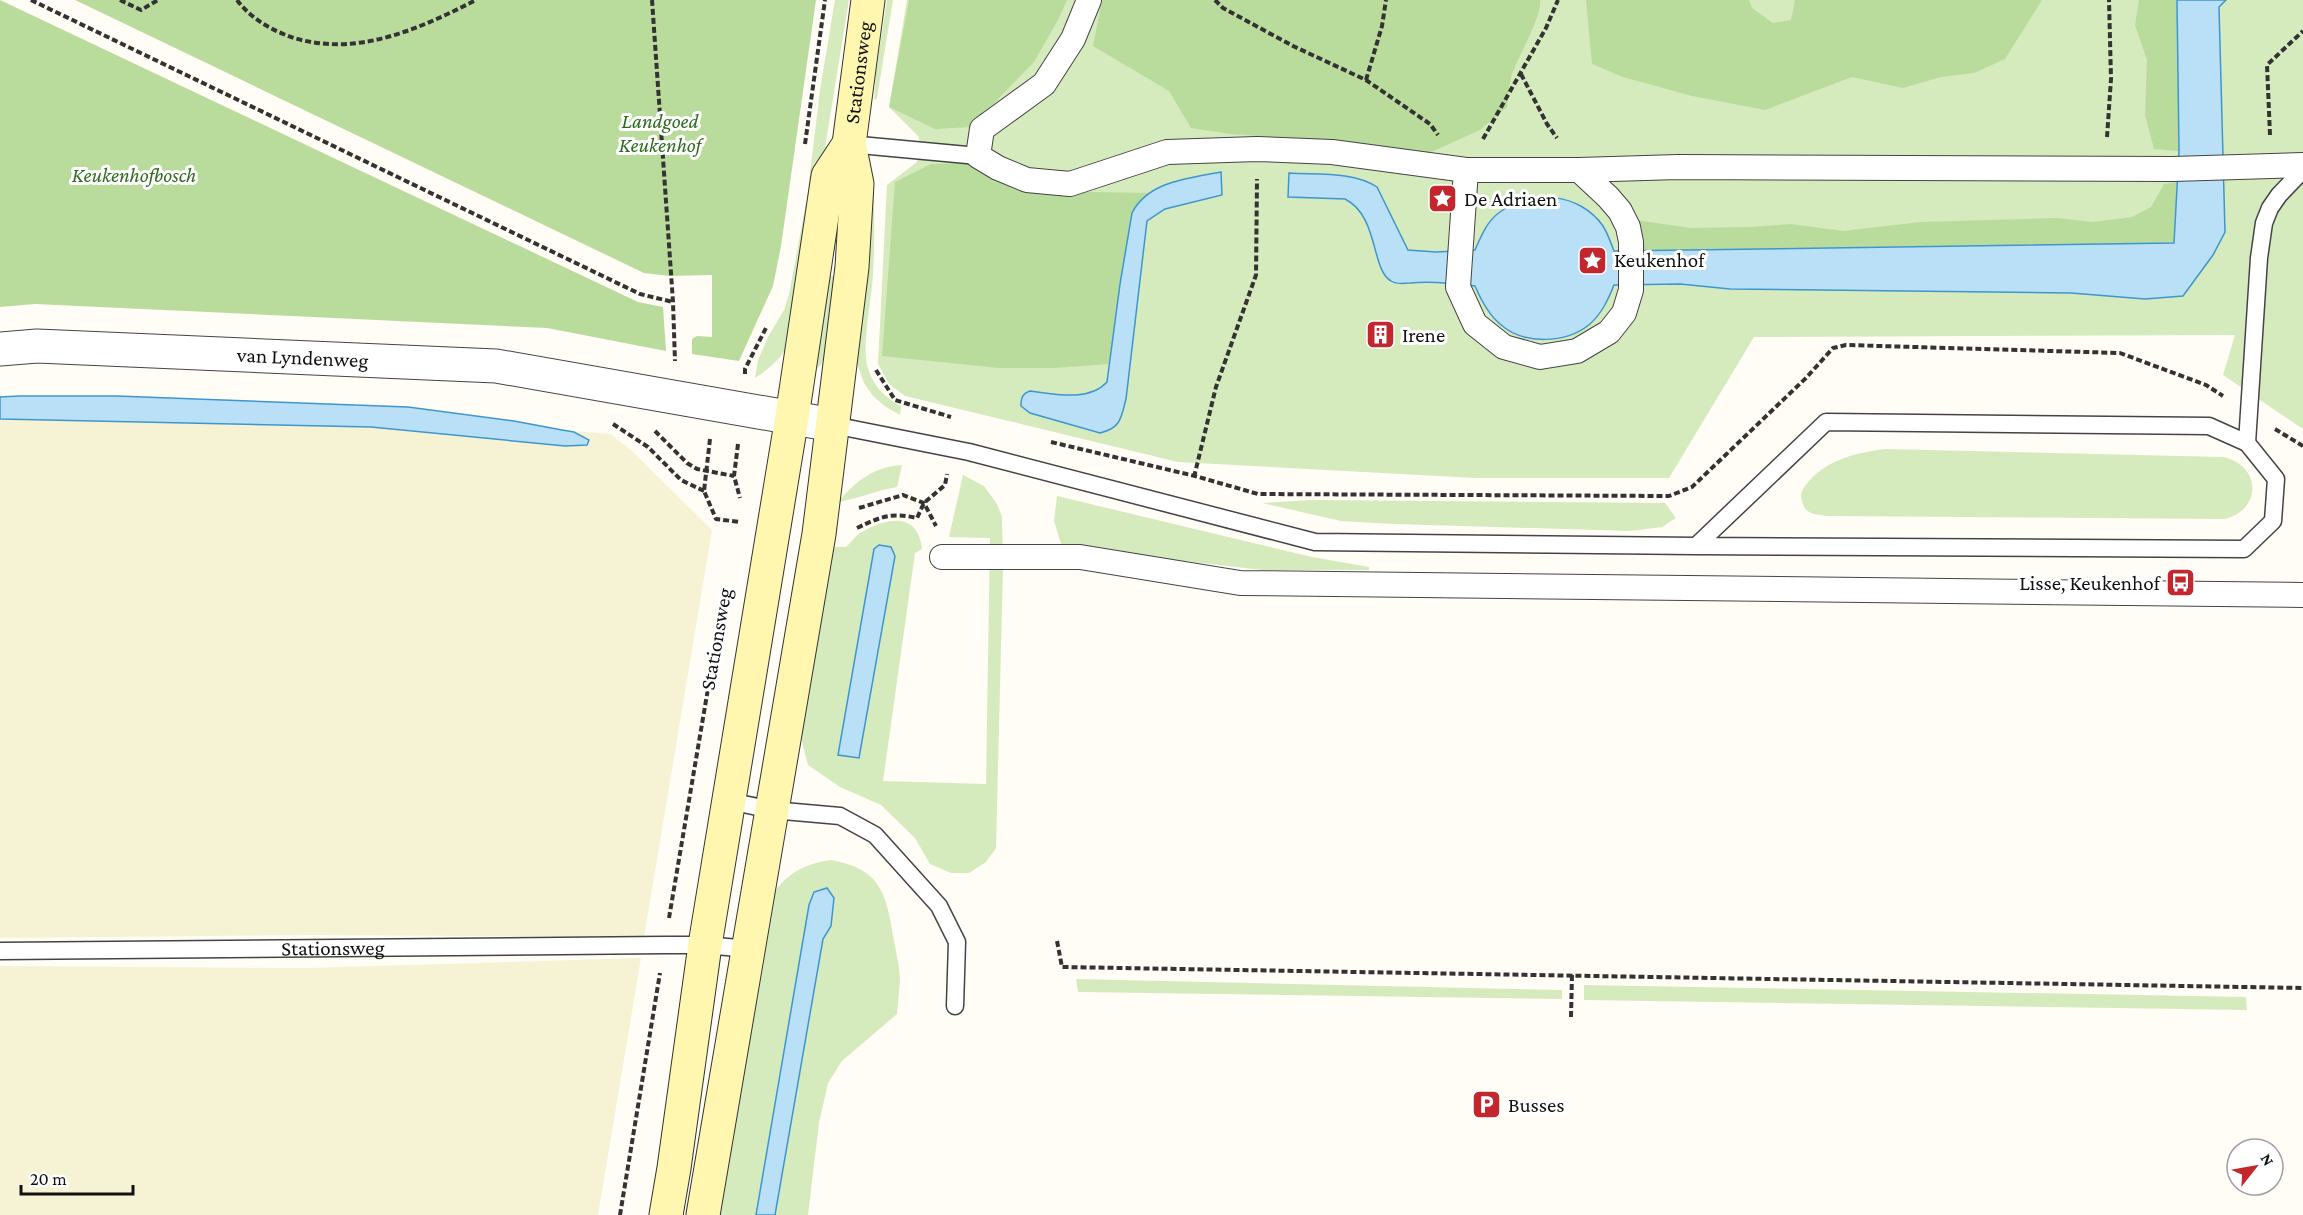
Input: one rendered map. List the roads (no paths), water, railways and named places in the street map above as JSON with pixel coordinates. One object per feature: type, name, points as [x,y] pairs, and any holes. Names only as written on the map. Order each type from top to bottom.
[{"type":"main road","name":"Stationsweg","points":[[703,1215],[819,534],[852,267],[857,184],[849,144],[868,0]]},
{"type":"main road","name":"Stationsweg","points":[[666,1215],[705,945],[792,417],[828,176],[849,144]]},
{"type":"street","points":[[1089,0],[1073,39],[1044,84],[982,129],[978,156],[998,168],[1027,180],[1070,184],[1167,152],[1257,148],[1332,152],[1466,170],[1579,170],[1677,166],[2173,170],[2303,165]]},
{"type":"street","points":[[1466,170],[1458,287],[1475,324],[1504,347],[1540,357],[1577,351],[1609,332],[1624,313],[1631,290],[1628,227],[1620,211],[1579,170]]},
{"type":"street","name":"van Lyndenweg","points":[[0,349],[37,346],[496,366],[792,417]]},
{"type":"street","points":[[792,417],[833,424]]},
{"type":"street","points":[[942,557],[1080,557],[1240,583],[2303,595]]},
{"type":"lane","points":[[849,144],[978,156]]},
{"type":"lane","points":[[2247,443],[2259,258],[2264,223],[2274,202],[2303,170]]},
{"type":"lane","points":[[833,424],[953,449],[1315,542],[1696,546],[2244,549],[2273,521],[2276,479],[2247,443],[2209,426],[1826,422],[1696,546]]},
{"type":"lane","points":[[729,801],[772,810],[840,816],[875,835],[939,906],[957,942],[955,1006]]},
{"type":"lane","name":"Stationsweg","points":[[0,951],[665,945],[705,945],[749,949]]},
{"type":"water","points":[[2177,0],[2226,0],[2219,7],[2225,232],[2213,255],[2183,296],[2145,299],[2071,293],[1730,289],[1680,284],[1614,285],[1598,315],[1580,331],[1557,338],[1532,339],[1509,331],[1500,324],[1485,306],[1475,286],[1391,281],[1380,266],[1364,217],[1345,199],[1288,197],[1289,173],[1357,178],[1377,187],[1408,250],[1436,252],[1475,250],[1485,229],[1495,216],[1512,204],[1540,197],[1568,201],[1593,215],[1605,229],[1614,251],[2174,243],[2179,151]]},
{"type":"water","points":[[1221,172],[1222,195],[1165,209],[1147,221],[1126,399],[1116,425],[1100,433],[1030,413],[1021,406],[1022,397],[1030,391],[1060,395],[1081,394],[1100,388],[1107,382],[1132,213],[1139,202],[1159,188],[1183,179]]},
{"type":"water","points":[[117,396],[408,407],[514,421],[574,432],[589,440],[587,445],[565,446],[371,427],[0,419],[0,397]]},
{"type":"water","points":[[879,545],[891,547],[895,556],[859,758],[838,755],[874,549]]},
{"type":"water","points":[[827,888],[834,898],[831,926],[823,939],[775,1215],[756,1215],[809,905],[814,892]]},
{"type":"place","name":"De Adriaen","points":[[1443,199]]},
{"type":"place","name":"Keukenhof","points":[[1593,260]]},
{"type":"place","name":"Irene","points":[[1381,335]]},
{"type":"place","name":"Lisse, Keukenhof","points":[[2181,583]]},
{"type":"place","name":"Busses","points":[[1487,1105]]},
{"type":"park label","name":"Landgoed Keukenhof","points":[[660,133]]},
{"type":"park label","name":"Keukenhofbosch","points":[[134,175]]}]
